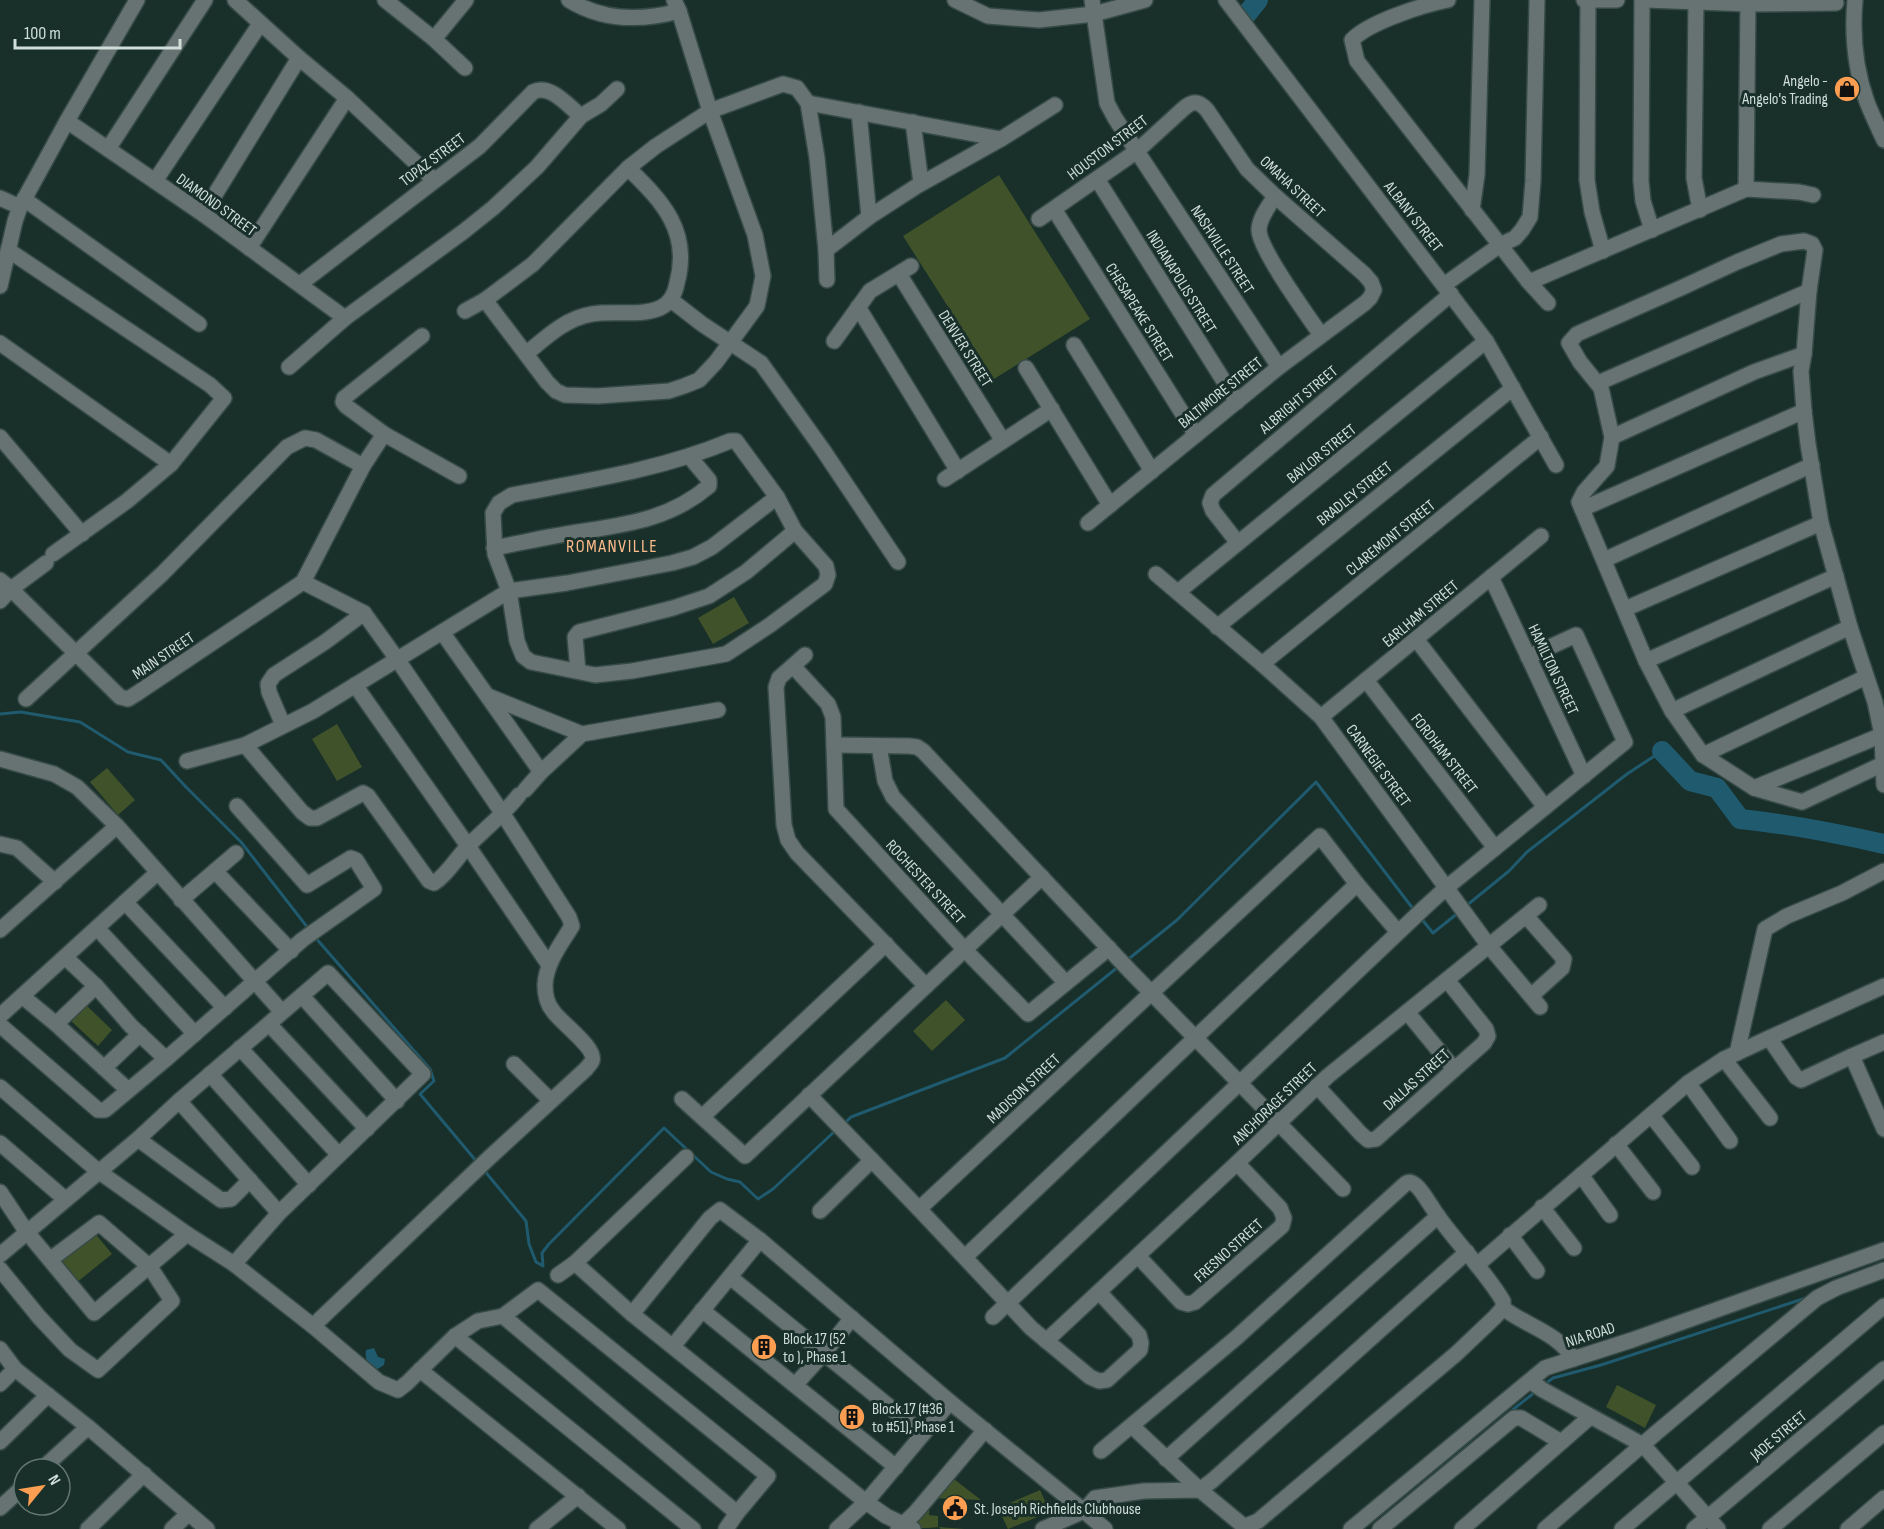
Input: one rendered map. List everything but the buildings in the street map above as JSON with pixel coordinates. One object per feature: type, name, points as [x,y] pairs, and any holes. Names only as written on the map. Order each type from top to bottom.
[{"type":"street","points":[[0,286],[22,203],[137,0]]},
{"type":"street","points":[[108,148],[205,0]]},
{"type":"street","points":[[235,0],[434,180]]},
{"type":"street","points":[[385,0],[434,39],[465,68]]},
{"type":"street","points":[[434,39],[466,0]]},
{"type":"street","points":[[485,300],[556,391],[565,395],[598,396],[669,391],[699,380],[757,306],[763,276],[756,235],[710,111],[677,5],[660,16],[640,19],[617,17],[584,9],[569,0]]},
{"type":"street","points":[[954,0],[988,16],[1040,20],[1093,7],[1145,0]]},
{"type":"street","name":"ALBANY STREET","points":[[1226,0],[1486,341],[1556,465]]},
{"type":"street","points":[[1448,0],[1436,2],[1360,32],[1352,40],[1357,61],[1528,281],[1548,303]]},
{"type":"street","points":[[1472,210],[1478,175],[1482,0]]},
{"type":"street","name":"ALBRIGHT STREET","points":[[1238,543],[1213,511],[1210,503],[1213,495],[1447,290],[1500,245],[1515,238],[1530,217],[1533,181],[1537,0]]},
{"type":"street","points":[[1584,0],[1617,0]]},
{"type":"street","points":[[1588,0],[1587,180],[1592,212],[1603,251]]},
{"type":"street","points":[[1642,0],[1641,181],[1643,201],[1652,230]]},
{"type":"street","points":[[1647,0],[1836,3]]},
{"type":"street","points":[[1855,0],[1853,36],[1862,84],[1866,100],[1884,140]]},
{"type":"street","points":[[1696,1],[1694,178],[1700,210]]},
{"type":"street","points":[[1746,189],[1748,2]]},
{"type":"street","name":"NASHVILLE STREET","points":[[1093,7],[1107,103],[1279,367]]},
{"type":"street","points":[[155,181],[260,24]]},
{"type":"street","points":[[203,213],[299,58]]},
{"type":"street","points":[[465,311],[485,300],[533,264],[628,168],[656,146],[710,111],[783,84],[796,88],[808,103],[817,158],[827,280]]},
{"type":"street","name":"TOPAZ STREET","points":[[300,284],[480,146],[540,88],[549,90],[582,116]]},
{"type":"street","points":[[289,367],[345,318],[493,208],[537,167],[582,116],[601,104],[617,89]]},
{"type":"street","points":[[249,248],[346,98]]},
{"type":"street","name":"HOUSTON STREET","points":[[1039,219],[1137,151],[1183,109],[1195,102]]},
{"type":"street","name":"OMAHA STREET","points":[[1195,102],[1202,104],[1207,110],[1247,169],[1364,274],[1374,290]]},
{"type":"street","points":[[808,103],[1001,139]]},
{"type":"street","points":[[826,250],[869,217],[921,183],[1001,139],[1054,105]]},
{"type":"street","points":[[859,112],[869,217]]},
{"type":"street","name":"DIAMOND STREET","points":[[67,122],[203,213],[345,318]]},
{"type":"street","points":[[914,122],[921,183]]},
{"type":"street","points":[[526,354],[547,336],[577,318],[593,314],[652,311],[671,300],[678,279],[681,257],[676,229],[657,197],[628,168]]},
{"type":"street","name":"INDIANAPOLIS STREET","points":[[1097,179],[1237,402]]},
{"type":"street","points":[[1528,281],[1746,189],[1813,195]]},
{"type":"street","points":[[1275,196],[1260,223],[1260,237],[1267,254],[1321,335]]},
{"type":"street","points":[[0,198],[22,203],[199,324]]},
{"type":"street","name":"CHESAPEAKE STREET","points":[[1054,209],[1196,435]]},
{"type":"street","points":[[1883,764],[1802,802],[1754,788],[1702,755],[1672,711],[1646,661],[1579,502],[1584,492],[1607,466],[1612,437],[1601,388],[1580,362],[1569,343],[1574,336],[1781,244],[1804,242],[1812,244],[1815,250],[1801,371],[1804,411],[1821,523],[1850,627],[1875,702],[1882,735],[1884,784]]},
{"type":"street","points":[[0,601],[6,585],[50,559],[171,465],[224,398],[210,385],[8,250]]},
{"type":"street","name":"DENVER STREET","points":[[858,307],[870,291],[905,270],[1004,441]]},
{"type":"street","name":"BALTIMORE STREET","points":[[1088,523],[1279,367],[1365,303],[1374,290]]},
{"type":"street","points":[[1598,382],[1809,291]]},
{"type":"street","points":[[671,300],[702,324],[761,363],[776,381],[898,562]]},
{"type":"street","points":[[834,341],[858,307],[952,475],[1052,409]]},
{"type":"street","points":[[422,336],[343,402],[384,435],[459,476]]},
{"type":"street","name":"BAYLOR STREET","points":[[1178,592],[1486,341]]},
{"type":"street","points":[[0,343],[171,465]]},
{"type":"street","points":[[1074,345],[1152,471]]},
{"type":"street","points":[[1612,437],[1754,372],[1804,354]]},
{"type":"street","points":[[1026,368],[1110,505]]},
{"type":"street","name":"BRADLEY STREET","points":[[1217,627],[1514,388]]},
{"type":"street","points":[[1582,509],[1804,411]]},
{"type":"street","points":[[313,1326],[586,1068],[592,1061],[593,1054],[553,1012],[546,998],[545,984],[549,965],[572,926],[569,917],[503,814],[364,613],[303,582],[363,466],[384,435]]},
{"type":"street","points":[[0,437],[82,534]]},
{"type":"street","name":"CLAREMONT STREET","points":[[1262,664],[1541,437]]},
{"type":"street","points":[[26,699],[162,574],[287,447],[305,438],[316,440],[363,466]]},
{"type":"street","points":[[736,441],[777,497],[795,531],[826,566],[828,575],[825,584],[726,654],[632,671],[595,675],[531,662],[523,656],[517,641],[509,591],[494,548],[493,513],[499,503],[512,495],[604,477],[688,456],[736,441]]},
{"type":"street","points":[[494,548],[628,524],[663,514],[690,501],[709,486],[710,480],[688,456]]},
{"type":"street","points":[[1604,560],[1812,465]]},
{"type":"street","points":[[187,761],[245,745],[313,711],[509,591],[567,583],[693,557],[712,547],[777,497]]},
{"type":"street","points":[[1625,609],[1821,523]]},
{"type":"street","points":[[578,671],[575,637],[579,632],[710,596],[746,572],[795,531]]},
{"type":"street","name":"EARLHAM STREET","points":[[1321,717],[1541,536]]},
{"type":"street","name":"CARNEGIE STREET","points":[[1156,574],[1321,717],[1446,888],[1536,1002],[1562,968],[1564,960],[1526,916]]},
{"type":"street","points":[[1646,661],[1836,576]]},
{"type":"street","name":"HAMILTON STREET","points":[[1491,577],[1584,776]]},
{"type":"street","name":"MAIN STREET","points":[[6,585],[78,653],[112,690],[120,697],[128,699],[303,582]]},
{"type":"street","points":[[283,725],[269,692],[268,684],[274,675],[364,613]]},
{"type":"street","points":[[1672,711],[1850,627]]},
{"type":"street","points":[[442,632],[541,772]]},
{"type":"street","points":[[993,1317],[1446,888],[1625,742],[1576,635],[1528,657]]},
{"type":"street","points":[[1416,639],[1545,807]]},
{"type":"street","points":[[805,655],[779,678],[776,687],[784,825],[788,840],[797,853],[926,986]]},
{"type":"street","name":"ROCHESTER STREET","points":[[793,666],[828,704],[833,717],[836,809],[964,950],[1028,1014],[1066,983],[1113,953]]},
{"type":"street","points":[[1702,755],[1866,677]]},
{"type":"street","name":"FORDHAM STREET","points":[[1366,680],[1495,848]]},
{"type":"street","points":[[355,685],[549,965]]},
{"type":"street","points":[[487,696],[582,734],[718,710]]},
{"type":"street","points":[[245,745],[296,805],[310,818],[317,818],[363,793],[368,796],[429,881],[434,883],[541,772],[582,734]]},
{"type":"street","points":[[1754,788],[1882,735]]},
{"type":"street","points":[[834,745],[909,746],[923,751],[1151,993],[1343,1189]]},
{"type":"street","points":[[879,746],[885,781],[893,797],[1066,983]]},
{"type":"street","points":[[0,759],[54,774],[77,786],[117,826],[282,1012]]},
{"type":"street","points":[[0,1024],[98,1110],[105,1110],[317,928],[374,889],[356,860],[351,858],[307,885],[237,806]]},
{"type":"street","points":[[0,930],[117,826]]},
{"type":"street","name":"MADISON STREET","points":[[920,1209],[1320,836],[1357,884]]},
{"type":"street","points":[[0,844],[17,848],[55,882]]},
{"type":"street","points":[[181,900],[236,853]]},
{"type":"street","points":[[215,871],[296,946]]},
{"type":"street","points":[[1770,1118],[1730,1056],[1765,929],[1787,916],[1842,893],[1884,871]]},
{"type":"street","points":[[0,1016],[157,873]]},
{"type":"street","points":[[682,1099],[745,1155],[1042,877]]},
{"type":"street","points":[[965,1257],[1357,884],[1398,932]]},
{"type":"street","points":[[125,902],[225,1008]]},
{"type":"street","name":"ANCHORAGE STREET","points":[[1046,1341],[1317,1086],[1539,905]]},
{"type":"street","points":[[97,928],[195,1034]]},
{"type":"street","points":[[702,1117],[886,944]]},
{"type":"street","points":[[65,957],[166,1059]]},
{"type":"street","points":[[0,1255],[328,973],[423,1074],[279,1213],[234,1264]]},
{"type":"street","name":"DALLAS STREET","points":[[1317,1086],[1361,1134],[1368,1140],[1376,1139],[1484,1042],[1488,1035],[1486,1029],[1447,980]]},
{"type":"street","points":[[56,1024],[96,986]]},
{"type":"street","points":[[1477,1265],[1509,1235],[1688,1083],[1730,1056],[1884,986]]},
{"type":"street","points":[[22,996],[128,1090]]},
{"type":"street","points":[[302,996],[397,1101]]},
{"type":"street","points":[[1407,1012],[1454,1069]]},
{"type":"street","points":[[269,1024],[367,1129]]},
{"type":"street","points":[[104,1068],[140,1034]]},
{"type":"street","points":[[1769,1038],[1796,1077],[1801,1080],[1884,1042]]},
{"type":"street","points":[[240,1048],[339,1155]]},
{"type":"street","points":[[1852,1056],[1884,1129]]},
{"type":"street","points":[[514,1064],[550,1101]]},
{"type":"street","points":[[210,1074],[309,1185]]},
{"type":"street","points":[[1688,1083],[1730,1141]]},
{"type":"street","points":[[0,1087],[98,1171],[234,1264],[379,1382],[398,1390],[455,1336],[478,1321],[503,1316],[538,1290],[768,1476],[726,1529]]},
{"type":"street","points":[[809,1095],[1031,1328],[1090,1377],[1099,1381],[1107,1380],[1140,1350],[1141,1343],[1139,1335],[1099,1292]]},
{"type":"street","points":[[179,1101],[279,1213]]},
{"type":"street","points":[[1651,1115],[1692,1167]]},
{"type":"street","points":[[138,1138],[221,1200],[231,1199],[250,1180]]},
{"type":"street","points":[[0,1143],[65,1199]]},
{"type":"street","points":[[1616,1144],[1653,1192]]},
{"type":"street","points":[[558,1275],[574,1263],[686,1157]]},
{"type":"street","points":[[820,1211],[872,1160]]},
{"type":"street","name":"FRESNO STREET","points":[[1138,1256],[1181,1302],[1188,1304],[1196,1302],[1281,1226],[1284,1218],[1280,1208],[1237,1163]]},
{"type":"street","points":[[1581,1175],[1610,1215]]},
{"type":"street","points":[[1101,1451],[1236,1338],[1404,1185],[1413,1183],[1418,1188],[1477,1265],[1504,1305],[1456,1354],[1258,1521],[1246,1526],[1200,1490],[1132,1426]]},
{"type":"street","points":[[0,1192],[26,1231],[51,1258],[94,1313],[187,1234]]},
{"type":"street","points":[[1542,1207],[1574,1248]]},
{"type":"street","points":[[632,1314],[710,1218],[720,1210],[760,1240],[950,1402],[1102,1527]]},
{"type":"street","points":[[1166,1459],[1438,1216]]},
{"type":"street","points":[[0,1269],[39,1317],[70,1350],[98,1370],[172,1301],[150,1267],[99,1223],[51,1258]]},
{"type":"street","points":[[1509,1235],[1537,1271]]},
{"type":"street","points":[[673,1346],[760,1240]]},
{"type":"street","name":"NIA ROAD","points":[[1351,1529],[1536,1385],[1545,1368],[1884,1251]]},
{"type":"street","points":[[1049,1528],[1084,1511],[1095,1498],[1144,1491],[1200,1490],[1343,1366],[1467,1252]]},
{"type":"street","points":[[574,1263],[632,1314],[866,1502],[905,1528],[985,1430]]},
{"type":"street","points":[[1545,1529],[1817,1298],[1836,1288],[1884,1270]]},
{"type":"street","points":[[730,1277],[923,1434]]},
{"type":"street","points":[[1622,1529],[1884,1306]]},
{"type":"street","points":[[1503,1308],[1551,1337],[1573,1359]]},
{"type":"street","points":[[702,1310],[896,1467]]},
{"type":"street","points":[[503,1316],[737,1513]]},
{"type":"street","points":[[795,1385],[852,1318]]},
{"type":"street","points":[[455,1336],[693,1529]]},
{"type":"street","points":[[0,1349],[15,1369],[88,1427],[207,1529]]},
{"type":"street","points":[[0,1384],[15,1369]]},
{"type":"street","name":"JADE STREET","points":[[1694,1529],[1713,1523],[1884,1369]]},
{"type":"street","points":[[420,1370],[618,1529]]},
{"type":"street","points":[[1536,1385],[1643,1445],[1713,1523]]},
{"type":"street","points":[[0,1442],[48,1395]]},
{"type":"street","points":[[837,1529],[866,1502],[950,1402]]},
{"type":"street","points":[[1462,1529],[1590,1416]]},
{"type":"street","points":[[1380,1529],[1514,1418],[1521,1418],[1562,1442]]},
{"type":"street","points":[[55,1457],[88,1427]]},
{"type":"street","points":[[1770,1529],[1884,1433]]},
{"type":"street","points":[[88,1529],[144,1474]]},
{"type":"street","points":[[541,1528],[578,1496]]},
{"type":"street","points":[[0,1508],[12,1497]]},
{"type":"street","points":[[1848,1529],[1884,1498]]},
{"type":"street","points":[[172,1529],[188,1514]]},
{"type":"green space","points":[[999,175],[1090,319],[994,379],[903,236]]},
{"type":"green space","points":[[734,597],[749,623],[713,644],[698,618]]},
{"type":"green space","points":[[337,724],[362,767],[337,781],[312,739]]},
{"type":"green space","points":[[107,768],[135,800],[118,815],[90,782]]},
{"type":"green space","points":[[946,1000],[965,1020],[932,1051],[913,1031]]},
{"type":"green space","points":[[85,1004],[112,1030],[98,1046],[70,1020]]},
{"type":"green space","points":[[94,1232],[112,1254],[76,1283],[57,1261]]},
{"type":"green space","points":[[1617,1385],[1656,1405],[1645,1428],[1606,1407]]},
{"type":"green space","points":[[945,1472],[981,1500],[930,1498],[929,1515],[938,1516],[938,1527],[920,1528],[904,1521]]},
{"type":"green space","points":[[1040,1490],[1050,1512],[1008,1529],[998,1508]]},
{"type":"green space","points":[[938,1527],[965,1529],[941,1529]]},
{"type":"water","points":[[374,1348],[378,1357],[385,1359],[384,1365],[376,1370],[366,1359],[366,1350]]},
{"type":"waterway","points":[[1246,15],[1258,0]]},
{"type":"waterway","points":[[0,714],[21,712],[80,722],[128,752],[161,760],[241,842],[308,928]]},
{"type":"waterway","points":[[1466,906],[1509,871],[1527,852],[1627,774],[1662,751]]},
{"type":"waterway","points":[[1662,751],[1690,781],[1717,788],[1740,819],[1812,829],[1884,844]]},
{"type":"waterway","points":[[1126,961],[1177,920],[1316,782],[1414,910]]},
{"type":"waterway","points":[[1420,917],[1433,933],[1458,913]]},
{"type":"waterway","points":[[314,936],[430,1069],[434,1081],[420,1094],[477,1162]]},
{"type":"waterway","points":[[844,1124],[851,1117],[1005,1058],[1118,967]]},
{"type":"waterway","points":[[483,1169],[526,1221],[529,1244],[536,1262],[543,1266],[542,1253],[549,1244],[664,1128],[711,1172],[740,1182],[758,1199],[773,1189],[836,1130]]},
{"type":"waterway","points":[[1545,1384],[1553,1378],[1601,1365],[1809,1297]]},
{"type":"waterway","points":[[1510,1412],[1535,1392]]},
{"type":"waterway","points":[[1422,1485],[1472,1443]]},
{"type":"place","name":"Angelo - Angelo's Trading","points":[[1847,89]]},
{"type":"place","name":"Block 17 (52 to ), Phase 1","points":[[764,1347]]},
{"type":"place","name":"Block 17 (#36 to #51), Phase 1","points":[[852,1417]]},
{"type":"place","name":"St. Joseph Richfields Clubhouse","points":[[955,1508]]},
{"type":"district","name":"ROMANVILLE","points":[[612,546]]}]
